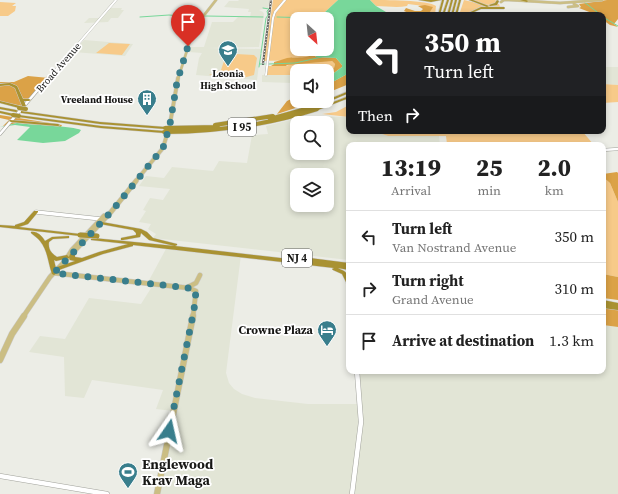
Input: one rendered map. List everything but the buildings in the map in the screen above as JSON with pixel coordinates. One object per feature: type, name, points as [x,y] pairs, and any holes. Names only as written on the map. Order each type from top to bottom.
[{"type":"highway","points":[[420,0],[440,0]]},
{"type":"highway","points":[[440,12],[444,0]]},
{"type":"highway","points":[[444,12],[448,0]]},
{"type":"highway","points":[[449,12],[452,0]]},
{"type":"highway","points":[[453,12],[456,0]]},
{"type":"highway","points":[[457,12],[460,0]]},
{"type":"highway","points":[[520,0],[527,1]]},
{"type":"highway","points":[[471,1],[490,5],[497,4],[498,1]]},
{"type":"highway","points":[[471,1],[484,5],[504,8]]},
{"type":"highway","points":[[472,12],[481,8],[504,8]]},
{"type":"highway","points":[[0,85],[8,84],[15,86],[22,100],[20,111]]},
{"type":"highway","name":"I 95","points":[[334,97],[346,94]]},
{"type":"highway","name":"I 95","points":[[334,99],[346,94]]},
{"type":"highway","points":[[22,100],[29,100]]},
{"type":"highway","name":"I 95","points":[[0,103],[20,111],[113,128],[165,129],[236,123],[309,108]]},
{"type":"highway","name":"I 95","points":[[20,111],[92,124],[206,131],[250,126],[283,120],[312,108]]},
{"type":"highway","name":"I 95","points":[[0,110],[93,119],[165,129]]},
{"type":"highway","points":[[12,121],[113,128]]},
{"type":"highway","points":[[8,227],[21,225],[28,221],[36,212]]},
{"type":"highway","points":[[28,221],[26,226],[40,237],[46,246],[50,255],[54,273]]},
{"type":"highway","points":[[102,221],[144,232],[151,240],[175,245]]},
{"type":"highway","name":"NJ 4","points":[[0,228],[8,227],[67,237],[80,236]]},
{"type":"highway","name":"NJ 4","points":[[0,228],[80,236],[144,245],[346,265]]},
{"type":"highway","points":[[123,239],[138,236],[139,233],[134,230]]},
{"type":"highway","points":[[46,246],[47,241],[50,238],[67,237]]},
{"type":"highway","name":"NJ 4","points":[[95,238],[123,239],[197,249]]},
{"type":"highway","points":[[101,253],[113,247],[113,244],[109,241]]},
{"type":"highway","points":[[59,268],[126,246],[144,245]]},
{"type":"highway","name":"NJ 4","points":[[246,254],[346,268]]},
{"type":"highway","points":[[50,255],[56,259],[68,257],[72,259],[87,258]]},
{"type":"highway","points":[[309,263],[339,270],[346,276]]},
{"type":"highway","points":[[606,302],[618,304]]},
{"type":"highway","points":[[606,306],[618,308]]},
{"type":"main road","points":[[0,360],[20,322],[54,273],[114,209],[155,158],[165,143],[177,82],[194,28],[216,0]]},
{"type":"main road","points":[[509,0],[564,3],[602,0]]},
{"type":"main road","points":[[498,1],[514,0]]},
{"type":"main road","points":[[498,1],[504,8]]},
{"type":"main road","points":[[527,1],[581,2]]},
{"type":"main road","points":[[537,2],[574,8],[578,6],[564,3]]},
{"type":"main road","points":[[575,9],[580,7],[578,4],[581,2]]},
{"type":"main road","points":[[54,273],[184,288],[196,291],[194,310],[157,494]]},
{"type":"main road","points":[[184,288],[196,284],[200,275]]},
{"type":"street","name":"Broad Avenue","points":[[0,134],[116,0]]},
{"type":"street","points":[[266,75],[275,12],[285,0]]},
{"type":"street","points":[[606,150],[618,149]]},
{"type":"street","points":[[36,212],[102,221]]},
{"type":"street","points":[[352,494],[361,422],[357,374]]},
{"type":"street","points":[[0,476],[106,494]]},
{"type":"shaded area","points":[[270,0],[268,8],[259,10],[264,14],[259,47],[207,48],[261,49],[257,80],[196,75],[199,58],[202,53],[189,52],[191,47],[204,47],[212,22],[233,22],[238,17],[250,17],[251,12],[248,12],[249,9],[224,7],[229,1]]},
{"type":"shaded area","points":[[273,0],[338,0],[325,12],[290,12],[290,56],[311,56],[288,60],[264,61]]},
{"type":"shaded area","points":[[338,0],[370,0],[386,12],[346,12],[346,75],[334,81],[334,73],[342,67],[342,65],[336,58],[315,57],[334,56],[334,12],[325,12]]},
{"type":"shaded area","points":[[370,0],[405,1],[432,4],[436,6],[435,12],[430,12],[432,7],[408,4],[407,6],[399,7],[376,6]]},
{"type":"shaded area","points":[[464,0],[489,6],[486,5],[499,4],[500,7],[490,6],[492,7],[479,8],[470,12],[460,12]]},
{"type":"shaded area","points":[[471,0],[497,1],[494,4],[486,5]]},
{"type":"shaded area","points":[[618,0],[618,19],[614,24],[618,27],[606,22],[606,12],[589,12],[579,8],[581,7],[579,4]]},
{"type":"shaded area","points":[[0,2],[16,3],[12,6],[16,6],[15,11],[8,16],[0,16]]},
{"type":"shaded area","points":[[425,5],[433,7],[430,12],[404,11],[406,8],[415,11],[421,11],[423,9],[418,6]]},
{"type":"shaded area","points":[[109,8],[122,8],[121,10],[124,10],[118,18],[111,18],[108,22],[84,23],[89,18],[101,18]]},
{"type":"shaded area","points":[[84,40],[133,44],[125,56],[73,52]]},
{"type":"shaded area","points":[[109,43],[130,44],[122,55],[96,53]]},
{"type":"shaded area","points":[[236,54],[254,55],[257,58],[254,75],[243,78],[209,75],[221,70],[224,61],[233,58]]},
{"type":"shaded area","points":[[316,56],[315,57],[336,58],[342,67],[334,73],[335,64],[332,61],[290,64],[286,66],[271,66],[274,62],[287,58]]},
{"type":"shaded area","points":[[332,61],[335,64],[334,68],[334,64],[291,64]]},
{"type":"shaded area","points":[[290,64],[290,75],[266,75],[267,66],[286,66]]},
{"type":"shaded area","points":[[606,67],[618,67],[618,85],[606,84]]},
{"type":"shaded area","points":[[262,75],[290,75],[290,83],[262,82]]},
{"type":"shaded area","points":[[346,75],[346,85],[334,90],[334,81]]},
{"type":"shaded area","points":[[28,76],[49,78],[29,100],[21,99],[22,106],[0,102],[0,82],[14,82]]},
{"type":"shaded area","points":[[606,84],[618,85],[618,102],[606,103]]},
{"type":"shaded area","points":[[290,100],[290,108],[295,108],[277,114],[287,101]]},
{"type":"shaded area","points":[[346,107],[346,117],[322,114],[336,112]]},
{"type":"shaded area","points":[[0,115],[62,125],[61,127],[17,123],[3,126],[9,120],[0,118]]},
{"type":"shaded area","points":[[334,117],[346,117],[346,134],[439,136],[440,142],[346,142],[346,260],[153,238],[156,234],[148,229],[151,224],[139,222],[146,211],[143,210],[150,198],[163,200],[170,189],[139,186],[146,176],[164,178],[172,167],[213,171],[219,161],[247,163],[252,135],[268,134],[266,126],[290,120],[290,160],[334,160]]},
{"type":"shaded area","points":[[17,123],[81,130],[79,133],[65,141],[43,143],[17,140],[30,127],[15,125],[0,127]]},
{"type":"shaded area","points":[[382,134],[585,134],[591,142],[447,142],[446,136],[388,136]]},
{"type":"shaded area","points":[[618,173],[618,202],[610,183],[606,180],[606,174]]},
{"type":"shaded area","points":[[606,180],[610,183],[618,202],[618,277],[606,275]]},
{"type":"shaded area","points":[[167,247],[241,255],[226,373],[229,383],[234,389],[242,394],[255,398],[308,404],[360,404],[357,374],[606,374],[606,325],[618,327],[618,494],[157,494],[173,411],[156,409],[163,390],[92,380],[84,398],[65,396],[64,357],[29,352],[40,336],[65,339],[89,298],[141,304],[153,285],[147,284]]},
{"type":"shaded area","points":[[606,275],[618,277],[618,300],[606,298]]},
{"type":"shaded area","points":[[606,306],[618,308],[618,327],[606,325]]},
{"type":"waterway","points":[[584,2],[597,12]]},
{"type":"waterway","points":[[261,53],[266,18],[268,15],[267,11],[269,9],[263,8]]},
{"type":"waterway","points":[[140,17],[169,15],[180,16]]},
{"type":"waterway","points":[[191,16],[202,16]]},
{"type":"waterway","points":[[205,16],[263,17]]},
{"type":"waterway","points":[[277,17],[290,17]]},
{"type":"waterway","points":[[606,19],[618,26]]},
{"type":"waterway","points":[[259,67],[261,54]]},
{"type":"waterway","points":[[269,64],[295,63],[322,57]]},
{"type":"waterway","points":[[260,64],[265,64]]},
{"type":"railway","points":[[263,64],[271,0]]},
{"type":"place","name":"Leonia High School","points":[[228,67]]},
{"type":"place","name":"Vreeland House","points":[[147,116]]},
{"type":"place","name":"Crowne Plaza","points":[[327,347]]},
{"type":"place","name":"Englewood Krav Maga","points":[[128,489]]},
{"type":"route","points":[[169,431],[194,310],[196,291],[189,288],[54,273],[102,223],[163,148],[167,139],[177,82],[188,46]]}]
